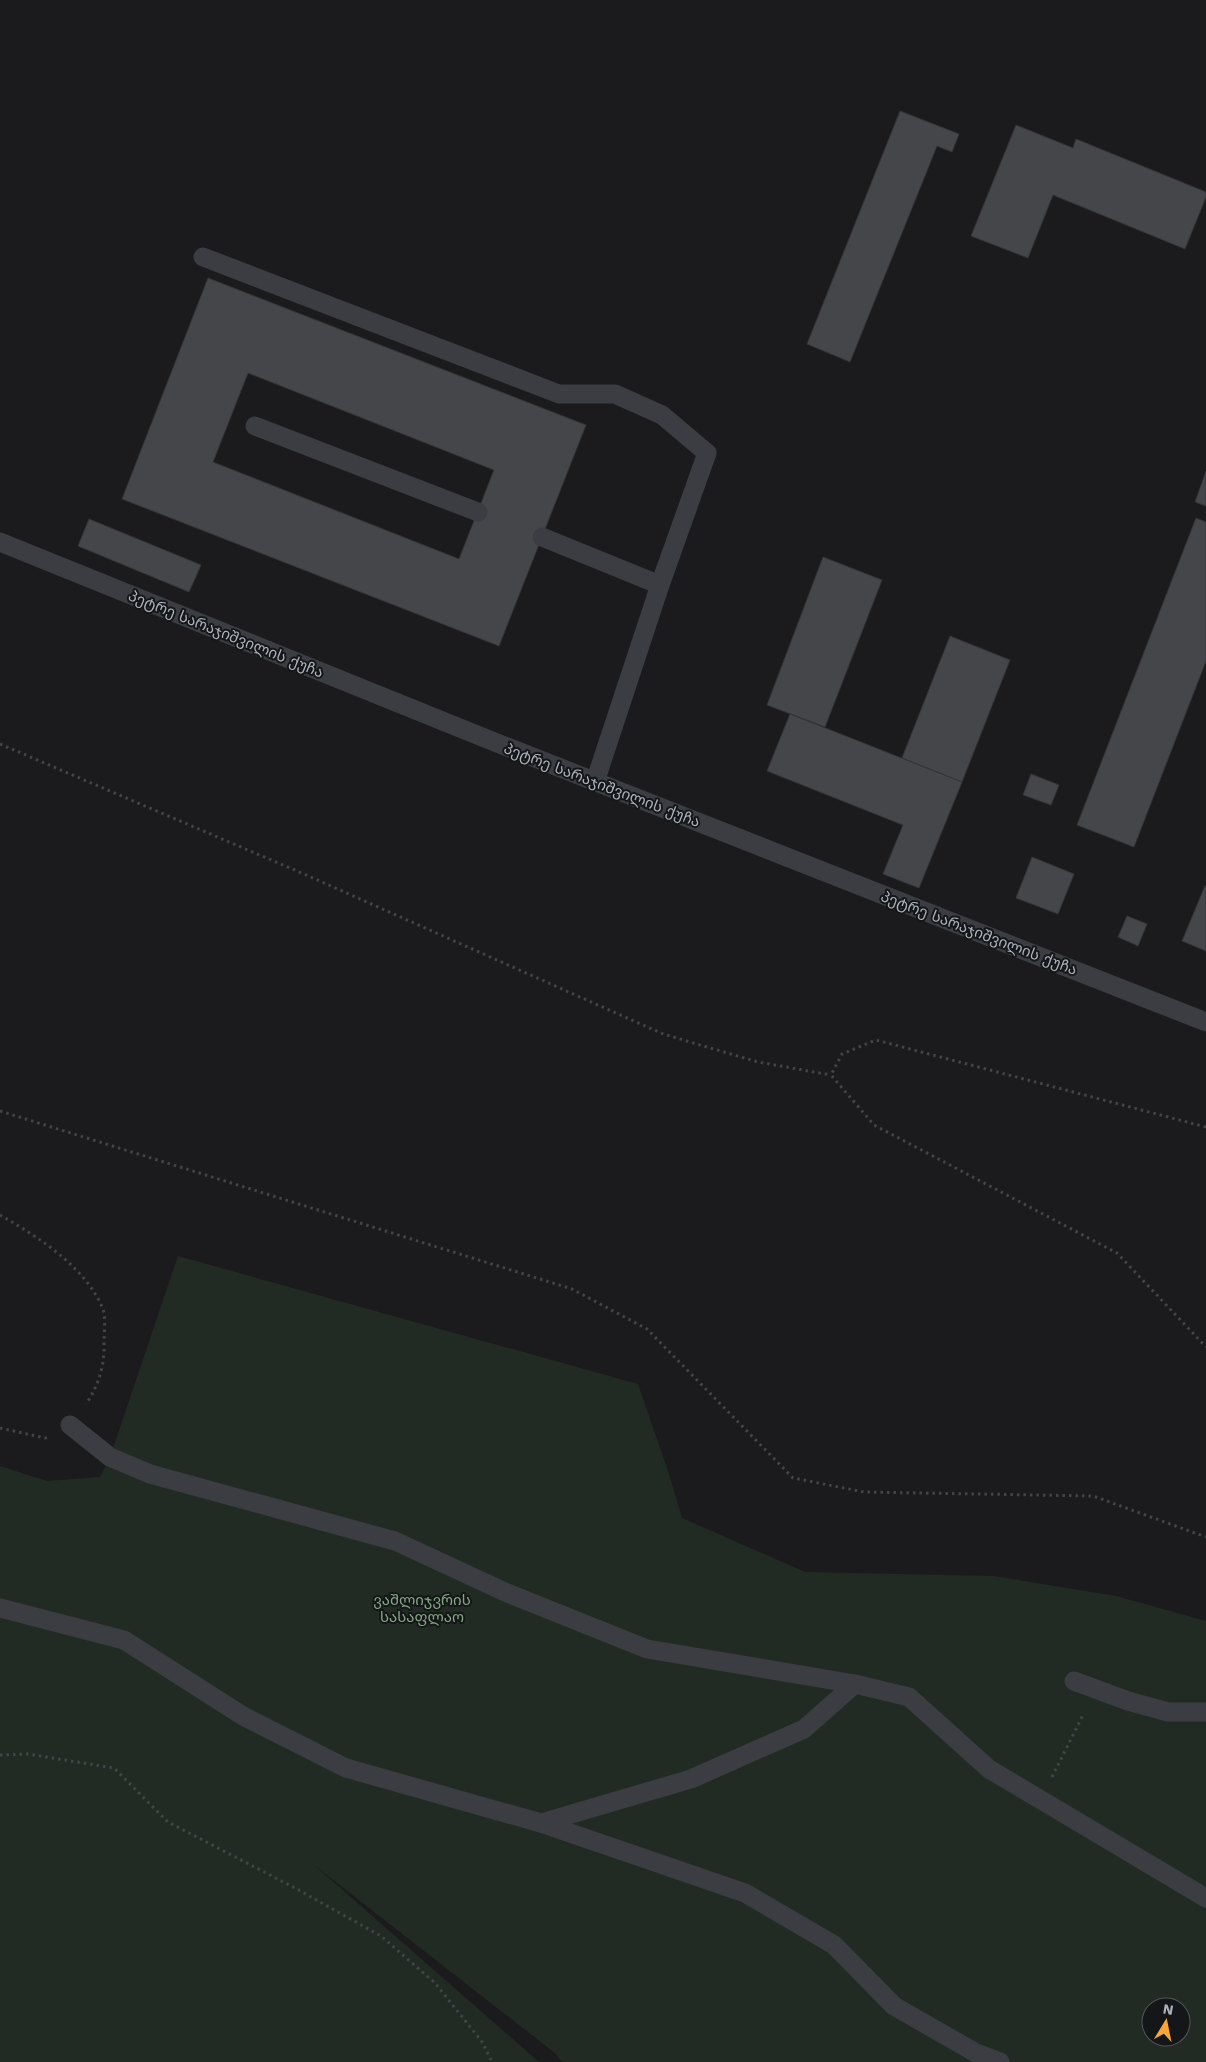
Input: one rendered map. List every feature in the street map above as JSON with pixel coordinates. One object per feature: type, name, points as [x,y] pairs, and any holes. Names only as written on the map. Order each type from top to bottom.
[{"type":"lane","points":[[203,257],[559,394],[615,394],[662,415],[707,453],[660,585],[595,782]]},
{"type":"lane","points":[[255,426],[478,512]]},
{"type":"lane","points":[[542,537],[660,585]]},
{"type":"lane","name":"პეტრე სარაჯიშვილის ქუჩა","points":[[0,542],[595,782],[1206,1022]]},
{"type":"lane","points":[[70,1425],[110,1457],[150,1474],[395,1541],[505,1592],[647,1650],[855,1684],[909,1697],[989,1769],[1206,1898]]},
{"type":"lane","points":[[0,1608],[124,1640],[243,1716],[346,1768],[541,1823],[746,1893],[834,1945],[894,2006],[976,2053],[1000,2062]]},
{"type":"lane","points":[[1074,1681],[1128,1701],[1168,1712],[1206,1712]]},
{"type":"lane","points":[[541,1823],[691,1779],[804,1729],[855,1684]]},
{"type":"path","points":[[0,744],[304,874],[663,1034],[758,1062],[831,1075],[874,1125],[1117,1253],[1206,1348]]},
{"type":"path","points":[[831,1075],[842,1054],[876,1040],[1206,1127]]},
{"type":"path","points":[[0,1111],[572,1289],[647,1329],[793,1478],[864,1492],[1094,1496],[1206,1537]]},
{"type":"path","points":[[0,1215],[42,1239],[88,1283],[104,1311],[105,1355],[95,1392],[70,1425],[45,1438],[0,1428]]},
{"type":"path","points":[[1041,1800],[1081,1719],[1093,1688]]},
{"type":"path","points":[[0,1755],[28,1754],[114,1768],[168,1822],[382,1936],[435,1983],[483,2043],[492,2062]]},
{"type":"green space","name":"ვაშლიჯვრის სასაფლაო","points":[[178,1256],[638,1384],[682,1518],[805,1572],[993,1576],[1116,1596],[1206,1621],[1206,2062],[562,2062],[555,2053],[314,1865],[539,2062],[0,2062],[0,1466],[47,1481],[100,1477],[110,1457]]},
{"type":"building","points":[[900,111],[959,134],[952,152],[937,146],[850,362],[807,344]]},
{"type":"building","points":[[1016,125],[1073,148],[1076,139],[1206,192],[1206,197],[1185,249],[1053,195],[1028,258],[971,236]]},
{"type":"building","points":[[208,278],[586,425],[499,646],[122,499]],"holes":[[[248,373],[494,470],[459,559],[213,462]]]},
{"type":"building","points":[[1206,471],[1206,506],[1195,502]]},
{"type":"building","points":[[1196,518],[1206,522],[1206,661],[1134,847],[1077,825]]},
{"type":"building","points":[[89,519],[201,565],[189,592],[78,546]]},
{"type":"building","points":[[823,557],[882,580],[825,727],[767,705]]},
{"type":"building","points":[[950,636],[1010,660],[962,782],[902,758]]},
{"type":"building","points":[[790,714],[962,782],[919,888],[883,874],[903,825],[767,771]]},
{"type":"building","points":[[1031,774],[1059,785],[1051,805],[1023,795]]},
{"type":"building","points":[[1032,857],[1074,874],[1058,914],[1016,898]]},
{"type":"building","points":[[1206,886],[1206,951],[1182,941]]},
{"type":"building","points":[[1127,916],[1147,924],[1138,946],[1118,937]]}]
